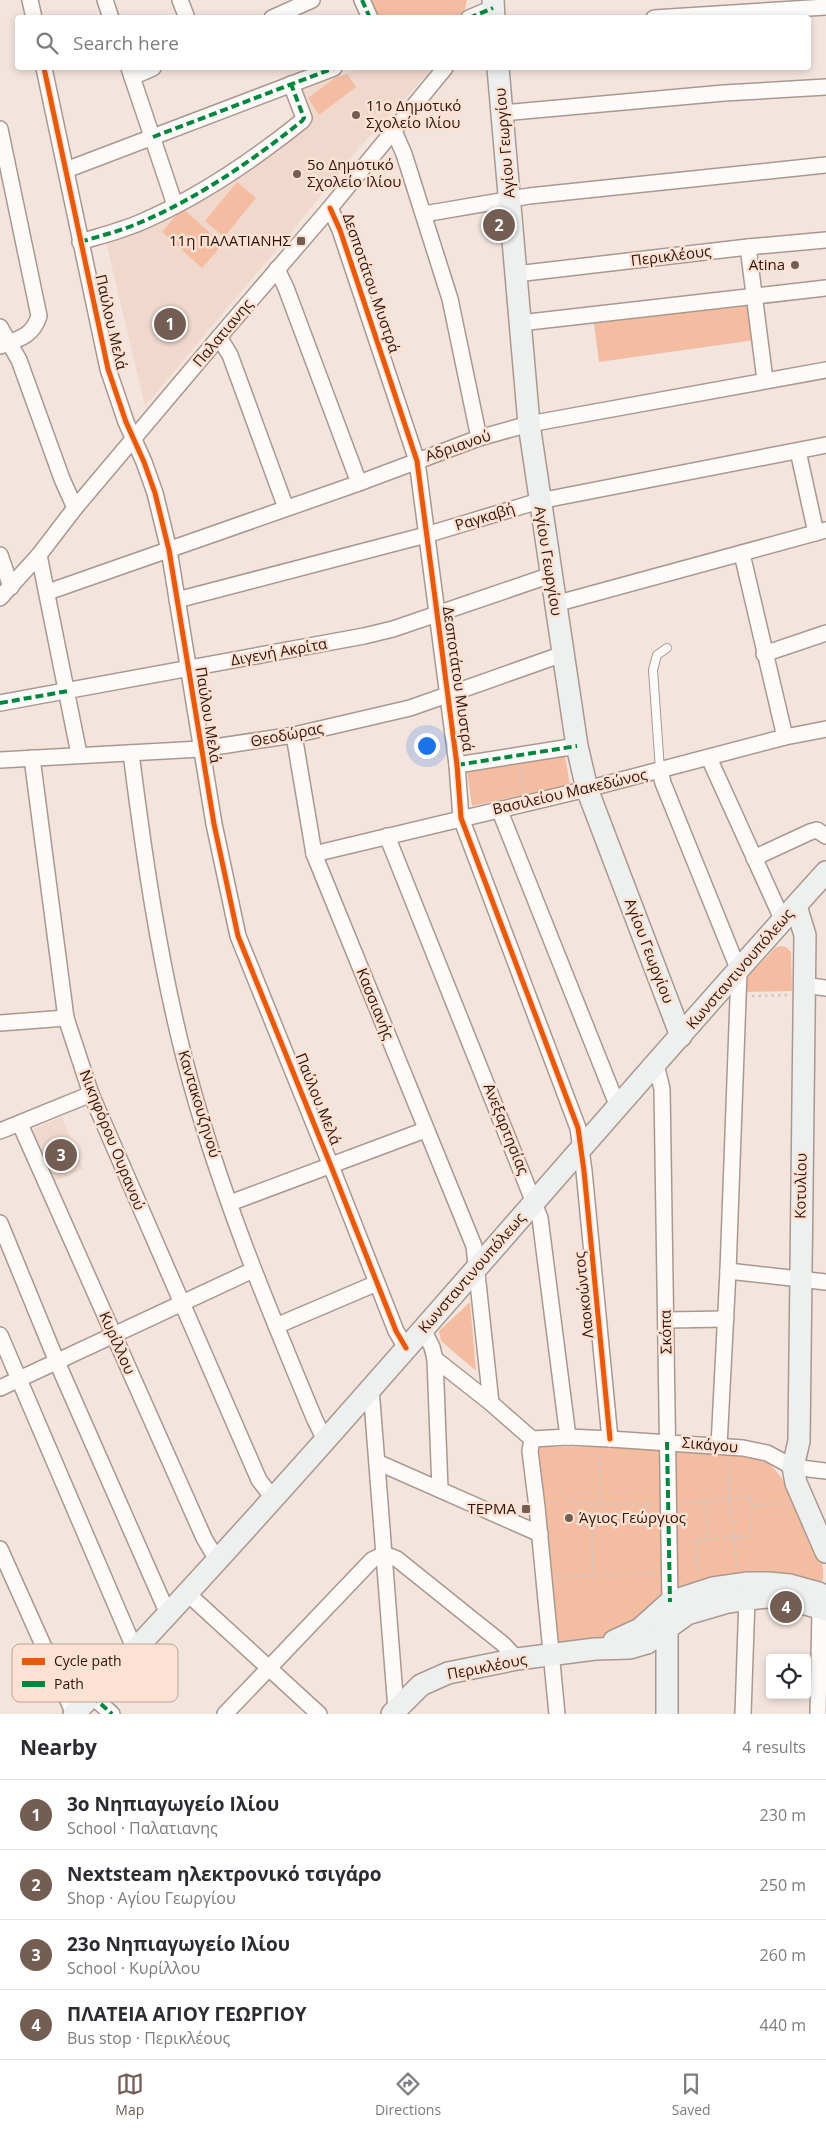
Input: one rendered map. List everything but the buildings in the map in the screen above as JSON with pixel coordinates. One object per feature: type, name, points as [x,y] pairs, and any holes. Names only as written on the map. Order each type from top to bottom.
[{"type":"street","points":[[30,0],[33,15]]},
{"type":"street","points":[[104,0],[110,15]]},
{"type":"street","points":[[180,0],[187,15]]},
{"type":"street","points":[[277,10],[312,0]]},
{"type":"street","points":[[362,0],[369,15]]},
{"type":"street","points":[[701,15],[826,7]]},
{"type":"street","points":[[478,15],[491,11]]},
{"type":"street","name":"Παύλου Μελά","points":[[44,70],[108,369],[132,440],[144,462],[155,494],[169,550],[224,879],[238,936],[376,1283],[396,1331],[406,1348]]},
{"type":"street","points":[[66,170],[329,70]]},
{"type":"street","name":"Παλατιανης","points":[[0,598],[39,555],[75,508],[330,208],[443,70]]},
{"type":"street","name":"Αγίου Γεωργίου","points":[[498,70],[528,424],[577,746],[587,789],[681,1036]]},
{"type":"street","points":[[130,72],[175,205]]},
{"type":"street","points":[[80,242],[138,223],[175,205],[234,172],[302,122],[304,118],[291,84]]},
{"type":"street","points":[[502,113],[724,93],[826,87]]},
{"type":"street","points":[[0,129],[39,316],[36,325],[30,333],[4,344]]},
{"type":"street","points":[[394,131],[404,154],[450,299],[479,438]]},
{"type":"street","points":[[424,214],[509,198],[826,165]]},
{"type":"street","name":"Δεσποτάτου Μυστρά","points":[[330,208],[340,230],[417,461],[457,765],[461,818],[578,1128],[582,1148]]},
{"type":"street","name":"Περικλέους","points":[[516,274],[748,247],[826,240]]},
{"type":"street","points":[[748,247],[765,380]]},
{"type":"street","points":[[277,269],[286,288],[359,483]]},
{"type":"street","points":[[520,323],[826,288]]},
{"type":"street","points":[[0,327],[4,344],[19,360],[62,479],[75,508]]},
{"type":"street","points":[[219,337],[230,355],[286,508]]},
{"type":"street","name":"Αδριανού","points":[[48,592],[359,483],[479,438],[528,424],[826,370]]},
{"type":"street","name":"Ραγκαβή","points":[[178,600],[426,535],[539,501],[826,446]]},
{"type":"street","points":[[555,604],[821,531],[798,451]]},
{"type":"street","points":[[742,554],[785,737]]},
{"type":"street","points":[[0,555],[11,587]]},
{"type":"street","points":[[39,555],[68,690],[79,754]]},
{"type":"street","name":"Διγενή Ακρίτα","points":[[0,703],[364,636],[393,629],[551,575]]},
{"type":"street","points":[[764,654],[826,633]]},
{"type":"street","name":"Θεοδώρας","points":[[0,760],[79,754],[201,749],[294,735],[410,708],[563,654]]},
{"type":"street","name":"Βασιλείου Μακεδώνος","points":[[314,854],[587,789],[785,737],[826,729]]},
{"type":"street","name":"Κασσιανής","points":[[294,735],[314,854],[425,1130],[474,1246],[490,1403]]},
{"type":"street","points":[[457,765],[577,746]]},
{"type":"street","name":"Καντακουζηνού","points":[[131,753],[144,854],[171,1002],[185,1062],[204,1129],[253,1270],[314,1420],[325,1440]]},
{"type":"street","name":"Νικηφόρου Ουρανού","points":[[32,758],[66,1018],[91,1094],[181,1304],[259,1480],[273,1498]]},
{"type":"street","points":[[709,758],[754,858],[789,913]]},
{"type":"street","points":[[660,770],[663,783],[738,971],[739,996],[726,1319],[725,1447]]},
{"type":"street","points":[[499,809],[618,1107]]},
{"type":"street","points":[[754,858],[810,832],[817,830],[826,836]]},
{"type":"street","name":"Ανεξαρτησίας","points":[[387,836],[540,1218],[568,1437]]},
{"type":"street","name":"Κωνσταντινουπόλεως","points":[[141,1644],[325,1440],[826,872]]},
{"type":"street","name":"Κοτυλίου","points":[[789,913],[805,935],[799,1441],[793,1467]]},
{"type":"street","points":[[804,990],[826,988]]},
{"type":"street","points":[[0,1023],[66,1018]]},
{"type":"street","name":"Σκόπα","points":[[656,1064],[662,1089],[670,1602]]},
{"type":"street","points":[[0,1131],[91,1094]]},
{"type":"street","name":"Κυρίλλου","points":[[20,1124],[204,1538],[217,1560]]},
{"type":"street","points":[[230,1203],[425,1130]]},
{"type":"street","name":"Λαοκοώντος","points":[[582,1148],[605,1439]]},
{"type":"street","points":[[0,1223],[57,1362],[168,1614]]},
{"type":"street","points":[[0,1388],[253,1270]]},
{"type":"street","points":[[728,1271],[826,1282]]},
{"type":"street","points":[[276,1326],[376,1283]]},
{"type":"street","points":[[666,1320],[726,1319]]},
{"type":"street","points":[[423,1329],[435,1358],[440,1489]]},
{"type":"street","points":[[0,1335],[133,1644]]},
{"type":"street","points":[[435,1358],[532,1439],[530,1451],[537,1504],[557,1714]]},
{"type":"street","points":[[371,1388],[394,1711]]},
{"type":"street","name":"Σικάγου","points":[[532,1439],[568,1437],[725,1447],[767,1453],[793,1467]]},
{"type":"street","points":[[376,1462],[540,1534]]},
{"type":"street","points":[[826,1471],[793,1467],[796,1483],[826,1552]]},
{"type":"street","points":[[0,1549],[43,1644]]},
{"type":"street","points":[[224,1714],[372,1560],[384,1554],[397,1559],[503,1644],[518,1659]]},
{"type":"street","name":"Περικλέους","points":[[394,1711],[421,1685],[435,1677],[518,1659],[595,1649],[630,1648],[647,1643],[687,1614],[768,1583],[790,1585],[824,1600]]},
{"type":"street","points":[[743,1591],[743,1714]]},
{"type":"street","name":"Περικλέους","points":[[595,1649],[640,1629],[670,1602],[700,1592],[743,1591]]},
{"type":"street","points":[[188,1594],[319,1714]]},
{"type":"street","points":[[818,1714],[824,1600]]},
{"type":"street","points":[[667,1714],[667,1629],[670,1602]]},
{"type":"street","points":[[69,1702],[74,1714]]},
{"type":"street","name":"Κωνσταντινουπόλεως","points":[[74,1714],[86,1702]]},
{"type":"street","points":[[99,1702],[112,1714]]},
{"type":"lane","points":[[660,770],[653,670],[656,655],[667,648]]},
{"type":"path","points":[[518,755],[523,787],[519,804]]},
{"type":"path","points":[[739,996],[804,990]]},
{"type":"path","points":[[594,1575],[592,1543],[600,1504],[605,1439]]},
{"type":"path","points":[[725,1447],[729,1499],[743,1591]]},
{"type":"path","points":[[537,1504],[669,1504],[750,1498],[751,1536],[695,1540],[700,1592]]},
{"type":"path","points":[[705,1501],[708,1539]]},
{"type":"path","points":[[751,1506],[804,1501]]},
{"type":"path","points":[[544,1578],[670,1573]]},
{"type":"shaded area","points":[[366,0],[467,0],[464,13],[459,15],[373,15]]},
{"type":"shaded area","points":[[356,70],[431,70],[359,148],[299,223],[145,406],[106,242],[274,150],[278,153],[291,137],[312,118],[300,91]]},
{"type":"shaded area","points":[[347,74],[356,87],[319,115],[308,98],[335,78]]},
{"type":"shaded area","points":[[237,182],[256,198],[224,237],[205,221]]},
{"type":"shaded area","points":[[182,208],[223,244],[202,268],[162,232]]},
{"type":"shaded area","points":[[751,304],[755,340],[599,362],[594,323]]},
{"type":"shaded area","points":[[565,756],[570,785],[472,806],[467,772]]},
{"type":"shaded area","points":[[780,946],[786,947],[791,952],[792,991],[747,992],[747,978],[775,948]]},
{"type":"shaded area","points":[[62,1117],[83,1169],[55,1181],[33,1129]]},
{"type":"shaded area","points":[[470,1302],[476,1371],[441,1341],[439,1331]]},
{"type":"shaded area","points":[[660,1447],[757,1456],[779,1474],[804,1518],[822,1562],[823,1580],[820,1585],[654,1606],[615,1635],[558,1644],[536,1452],[538,1448]]},
{"type":"marked path","points":[[362,0],[369,15]]},
{"type":"marked path","points":[[476,15],[493,8]]},
{"type":"marked path","points":[[153,137],[329,70]]},
{"type":"marked path","points":[[80,242],[132,226],[161,213],[224,178],[283,136],[304,118],[291,84]]},
{"type":"marked path","points":[[0,703],[68,691]]},
{"type":"marked path","points":[[457,765],[577,746]]},
{"type":"marked path","points":[[667,1442],[670,1602]]},
{"type":"marked path","points":[[99,1702],[112,1714]]},
{"type":"cycle path","points":[[44,70],[108,369],[126,422],[144,462],[155,493],[169,550],[214,824],[238,936],[396,1331],[406,1348]]},
{"type":"cycle path","points":[[330,208],[340,230],[417,461],[457,765],[461,818],[578,1128],[584,1171],[610,1439]]},
{"type":"place","name":"11ο Δημοτικό Σχολείο Ιλίου","points":[[356,115]]},
{"type":"place","name":"5ο Δημοτικό Σχολείο Ιλίου","points":[[297,174]]},
{"type":"place","name":"Nextsteam ηλεκτρονικό τσιγάρο","points":[[499,225]]},
{"type":"place","name":"11η ΠΑΛΑΤΙΑΝΗΣ","points":[[301,241]]},
{"type":"place","name":"Atina","points":[[795,265]]},
{"type":"place","name":"3ο Νηπιαγωγείο Ιλίου","points":[[170,324]]},
{"type":"place","name":"23ο Νηπιαγωγείο Ιλίου","points":[[61,1155]]},
{"type":"place","name":"ΤΕΡΜΑ","points":[[526,1509]]},
{"type":"place","name":"Άγιος Γεώργιος","points":[[569,1518]]},
{"type":"place","name":"ΠΛΑΤΕΙΑ ΑΓΙΟΥ ΓΕΩΡΓΙΟΥ","points":[[786,1607]]}]
